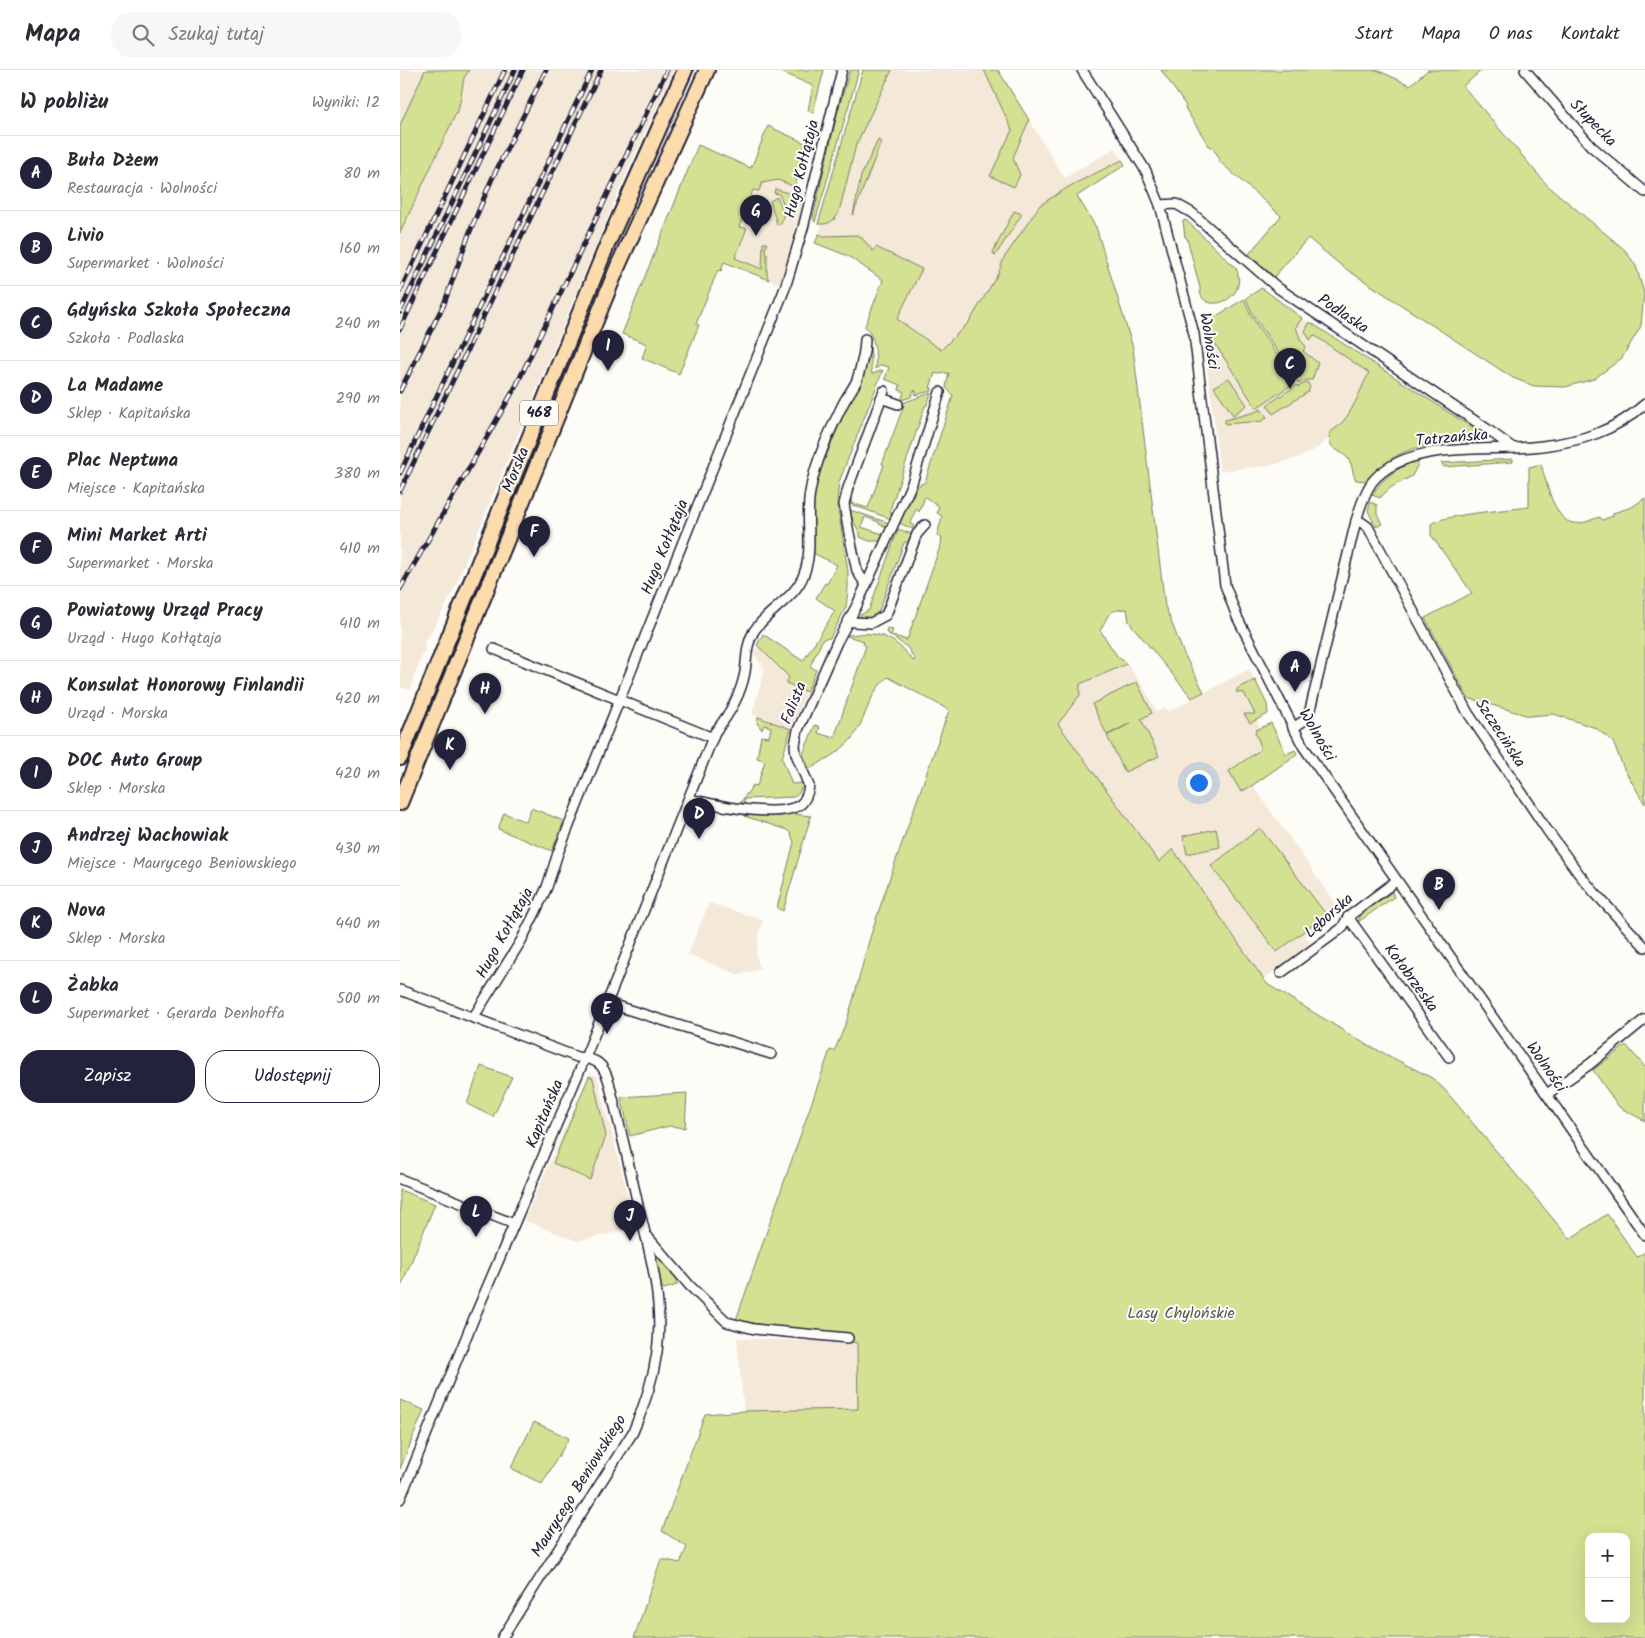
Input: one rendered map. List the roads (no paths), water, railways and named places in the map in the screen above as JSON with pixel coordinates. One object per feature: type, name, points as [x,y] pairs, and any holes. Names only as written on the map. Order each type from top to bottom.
[{"type":"main road","name":"Morska","points":[[400,758],[607,244],[684,70]]},
{"type":"main road","name":"Morska","points":[[400,803],[618,266],[707,70]]},
{"type":"street","name":"Hugo Kołłątaja","points":[[473,1018],[521,941],[548,887],[558,853],[785,288],[803,228],[842,70]]},
{"type":"street","name":"Wolności","points":[[1082,70],[1146,172],[1160,205],[1194,334],[1225,585],[1237,617],[1303,746],[1645,1235]]},
{"type":"street","name":"Słupecka","points":[[1525,70],[1590,146],[1645,192]]},
{"type":"street","name":"Podlaska","points":[[1160,205],[1176,204],[1192,214],[1278,288],[1513,448]]},
{"type":"street","name":"Kapitańska","points":[[400,1499],[585,1058],[715,732],[730,713],[736,699],[745,674],[748,648],[754,631],[793,591],[804,576],[810,547],[808,505],[814,473],[826,441],[857,379],[865,339]]},
{"type":"street","name":"Falista","points":[[689,799],[731,808],[765,810],[790,809],[803,802],[809,786],[796,754],[796,737],[818,684],[866,585],[912,483],[940,392]]},
{"type":"street","points":[[866,585],[857,571],[844,504],[882,394],[898,404]]},
{"type":"street","name":"Tatrzańska","points":[[1293,728],[1308,718],[1356,521],[1372,483],[1388,468],[1408,457],[1429,452],[1548,445],[1598,433],[1623,422],[1645,404]]},
{"type":"street","name":"Szczecińska","points":[[1356,521],[1368,527],[1473,721],[1579,874],[1645,947]]},
{"type":"street","points":[[849,621],[872,623],[886,614],[917,534],[925,525]]},
{"type":"street","points":[[494,649],[713,738]]},
{"type":"street","name":"Lęborska","points":[[1281,973],[1342,928],[1348,917],[1396,881]]},
{"type":"street","name":"Kołobrzeska","points":[[1348,917],[1449,1057]]},
{"type":"street","name":"Maurycego Beniowskiego","points":[[400,990],[577,1057],[593,1060],[605,1069],[646,1236],[657,1297],[657,1352],[647,1398],[633,1432],[502,1638]]},
{"type":"street","points":[[607,1003],[771,1054]]},
{"type":"street","points":[[1547,1094],[1590,1064],[1645,1019]]},
{"type":"street","points":[[400,1179],[514,1224]]},
{"type":"street","points":[[646,1236],[690,1286],[727,1322],[754,1329],[848,1338]]},
{"type":"railway","points":[[400,291],[505,70]]},
{"type":"railway","points":[[400,312],[515,70]]},
{"type":"railway","points":[[400,329],[523,70]]},
{"type":"railway","points":[[400,391],[444,304],[469,234],[491,181],[546,70]]},
{"type":"railway","points":[[400,473],[592,70]]},
{"type":"railway","points":[[400,491],[601,70]]},
{"type":"railway","points":[[400,589],[516,386],[667,70]]},
{"type":"place","name":"Powiatowy Urząd Pracy","points":[[756,236]]},
{"type":"place","name":"DOC Auto Group","points":[[608,371]]},
{"type":"place","name":"Gdyńska Szkoła Społeczna","points":[[1290,389]]},
{"type":"place","name":"Mini Market Arti","points":[[534,557]]},
{"type":"place","name":"Buła Dżem","points":[[1295,692]]},
{"type":"place","name":"Konsulat Honorowy Finlandii","points":[[485,714]]},
{"type":"place","name":"Nova","points":[[450,770]]},
{"type":"place","name":"La Madame","points":[[699,839]]},
{"type":"place","name":"Livio","points":[[1439,910]]},
{"type":"place","name":"Plac Neptuna","points":[[607,1034]]},
{"type":"place","name":"Żabka","points":[[476,1237]]},
{"type":"place","name":"Andrzej Wachowiak","points":[[630,1241]]},
{"type":"park label","name":"Lasy Chylońskie","points":[[1181,1313]]}]
